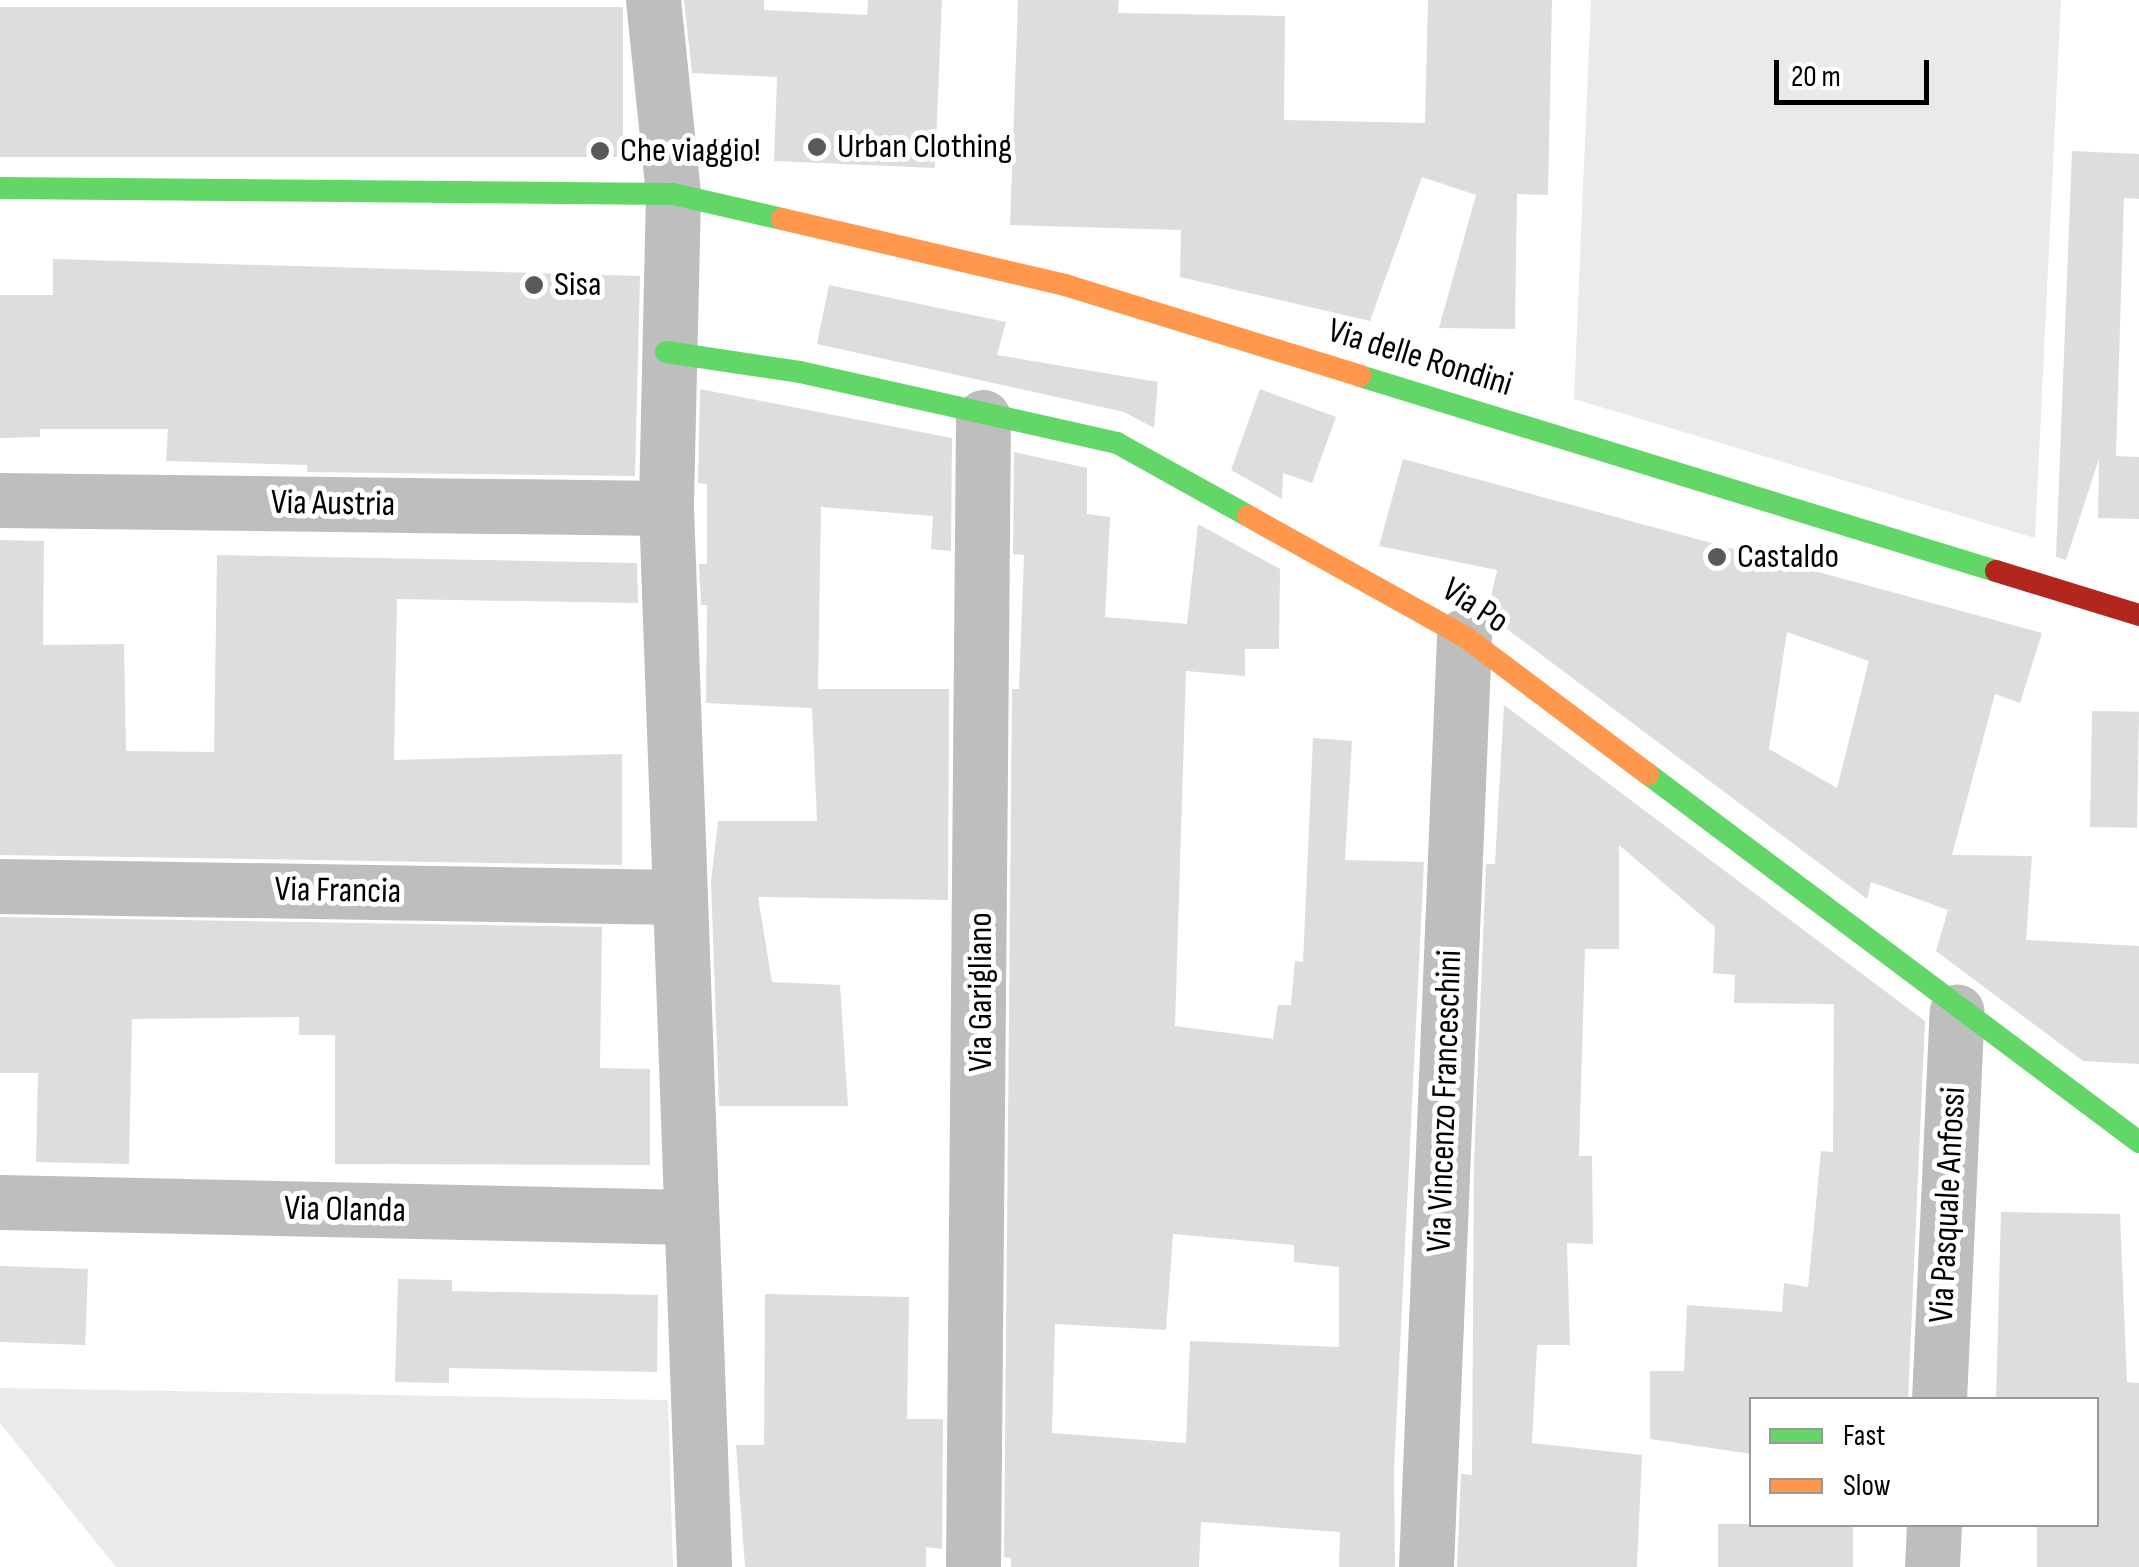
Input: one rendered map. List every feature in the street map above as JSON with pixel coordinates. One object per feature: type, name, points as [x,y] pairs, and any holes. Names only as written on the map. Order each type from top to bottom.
[{"type":"street","points":[[653,0],[674,194],[666,352],[666,508],[704,1567]]},
{"type":"street","name":"Via delle Rondini","points":[[0,188],[674,194],[1065,286],[2139,615]]},
{"type":"street","name":"Via Po","points":[[666,352],[800,372],[1117,443],[1464,636],[1957,1010],[2139,1142]]},
{"type":"street","name":"Via Garigliano","points":[[973,1567],[984,416]]},
{"type":"street","name":"Via Austria","points":[[0,500],[666,508]]},
{"type":"street","name":"Via Vincenzo Franceschini","points":[[1426,1567],[1464,636]]},
{"type":"street","name":"Via Francia","points":[[0,886],[677,896]]},
{"type":"street","name":"Via Pasquale Anfossi","points":[[1939,1397],[1957,1010]]},
{"type":"street","name":"Via Olanda","points":[[0,1202],[690,1217]]},
{"type":"street","points":[[1932,1567],[1934,1527]]},
{"type":"shaded area","points":[[1591,0],[2061,0],[2035,538],[1574,399]]},
{"type":"shaded area","points":[[0,1388],[668,1400],[673,1567],[116,1567],[0,1423]]},
{"type":"building","points":[[684,0],[764,0],[764,10],[867,15],[868,0],[942,0],[935,168],[774,161],[777,77],[692,73]]},
{"type":"building","points":[[1018,0],[1119,0],[1118,13],[1285,16],[1284,120],[1425,123],[1428,0],[1552,0],[1548,195],[1517,194],[1515,329],[1439,328],[1476,195],[1422,177],[1370,321],[1180,277],[1181,230],[1010,225]]},
{"type":"building","points":[[0,7],[623,7],[623,157],[0,157]]},
{"type":"building","points":[[2072,151],[2139,154],[2139,199],[2124,198],[2116,456],[2139,457],[2139,519],[2098,518],[2099,459],[2066,560],[2056,557]]},
{"type":"building","points":[[53,259],[640,276],[635,476],[307,472],[307,465],[166,461],[168,429],[40,429],[40,437],[0,438],[0,295],[53,295]]},
{"type":"building","points":[[829,285],[1006,322],[997,355],[1158,382],[1154,428],[1124,412],[817,344]]},
{"type":"building","points":[[700,389],[952,438],[951,551],[931,549],[933,516],[821,507],[818,689],[949,689],[948,900],[758,897],[772,982],[840,985],[848,1106],[719,1106],[711,882],[718,821],[817,821],[812,708],[706,703],[707,605],[701,605],[699,564],[707,564],[707,484],[698,483]]},
{"type":"building","points":[[1260,389],[1336,417],[1312,483],[1283,473],[1282,499],[1231,470]]},
{"type":"building","points":[[1014,452],[1087,468],[1087,514],[1110,517],[1105,617],[1187,624],[1198,524],[1280,569],[1279,649],[1245,649],[1245,676],[1186,671],[1175,1026],[1273,1039],[1278,1005],[1291,1005],[1295,961],[1303,962],[1313,738],[1352,741],[1345,860],[1424,862],[1394,1469],[1395,1567],[1339,1567],[1340,1532],[1201,1522],[1199,1567],[1011,1567],[1011,1558],[1004,1557],[1012,689],[1019,689],[1024,555],[1013,554]],"holes":[[[1173,1234],[1294,1245],[1294,1262],[1339,1267],[1339,1347],[1190,1341],[1186,1443],[1052,1433],[1055,1324],[1166,1330]]]},
{"type":"building","points":[[1403,459],[2042,633],[2020,703],[1995,694],[1952,855],[2032,856],[2026,940],[2139,946],[2139,1064],[2083,1061],[1936,951],[1948,910],[1871,882],[1867,899],[1487,614],[1497,570],[1379,546]],"holes":[[[1787,632],[1869,661],[1837,788],[1769,749]]]},
{"type":"building","points":[[0,540],[44,541],[43,645],[124,644],[126,751],[214,752],[217,555],[637,563],[638,603],[397,599],[394,760],[622,754],[622,865],[0,855]]},
{"type":"building","points":[[1504,705],[1925,1021],[1908,1397],[1749,1397],[1749,1454],[1650,1439],[1650,1371],[1684,1371],[1687,1305],[1782,1312],[1784,1283],[1808,1287],[1821,1151],[1833,1152],[1834,1004],[1734,1003],[1735,975],[1713,973],[1715,927],[1619,845],[1619,949],[1585,949],[1579,1156],[1592,1156],[1593,1244],[1567,1243],[1570,1345],[1537,1345],[1532,1443],[1642,1455],[1637,1567],[1457,1567],[1461,1474],[1472,1475],[1474,1161],[1486,864],[1495,864]]},
{"type":"building","points":[[2092,711],[2139,712],[2137,828],[2090,827]]},
{"type":"building","points":[[0,917],[602,927],[600,1068],[650,1069],[650,1165],[335,1164],[335,1035],[299,1035],[299,1017],[132,1019],[129,1164],[36,1162],[38,1073],[0,1073]]},
{"type":"building","points":[[2001,1212],[2120,1214],[2127,1382],[2139,1383],[2139,1567],[2037,1567],[2037,1527],[2099,1527],[2099,1397],[1996,1397]]},
{"type":"building","points":[[0,1266],[88,1269],[85,1345],[0,1342]]},
{"type":"building","points":[[398,1279],[452,1280],[452,1291],[658,1295],[657,1372],[449,1368],[449,1383],[395,1382]]},
{"type":"building","points":[[765,1294],[909,1297],[907,1419],[943,1419],[942,1549],[926,1547],[926,1567],[745,1567],[736,1445],[764,1445]]},
{"type":"building","points":[[1718,1524],[1853,1527],[1853,1567],[1718,1567]]},
{"type":"traffic: fast","points":[[0,188],[673,194],[782,219]]},
{"type":"traffic: fast","points":[[666,352],[800,372],[1117,443],[1248,516]]},
{"type":"traffic: fast","points":[[1360,376],[1996,571]]},
{"type":"traffic: fast","points":[[1648,774],[2139,1142]]},
{"type":"traffic: slow","points":[[782,219],[1065,285],[1360,376]]},
{"type":"traffic: slow","points":[[1248,516],[1464,636],[1648,774]]},
{"type":"traffic: jam","points":[[1996,571],[2139,615]]},
{"type":"place","name":"Urban Clothing","points":[[817,147]]},
{"type":"place","name":"Che viaggio!","points":[[600,151]]},
{"type":"place","name":"Sisa","points":[[534,285]]},
{"type":"place","name":"Castaldo","points":[[1717,557]]}]
